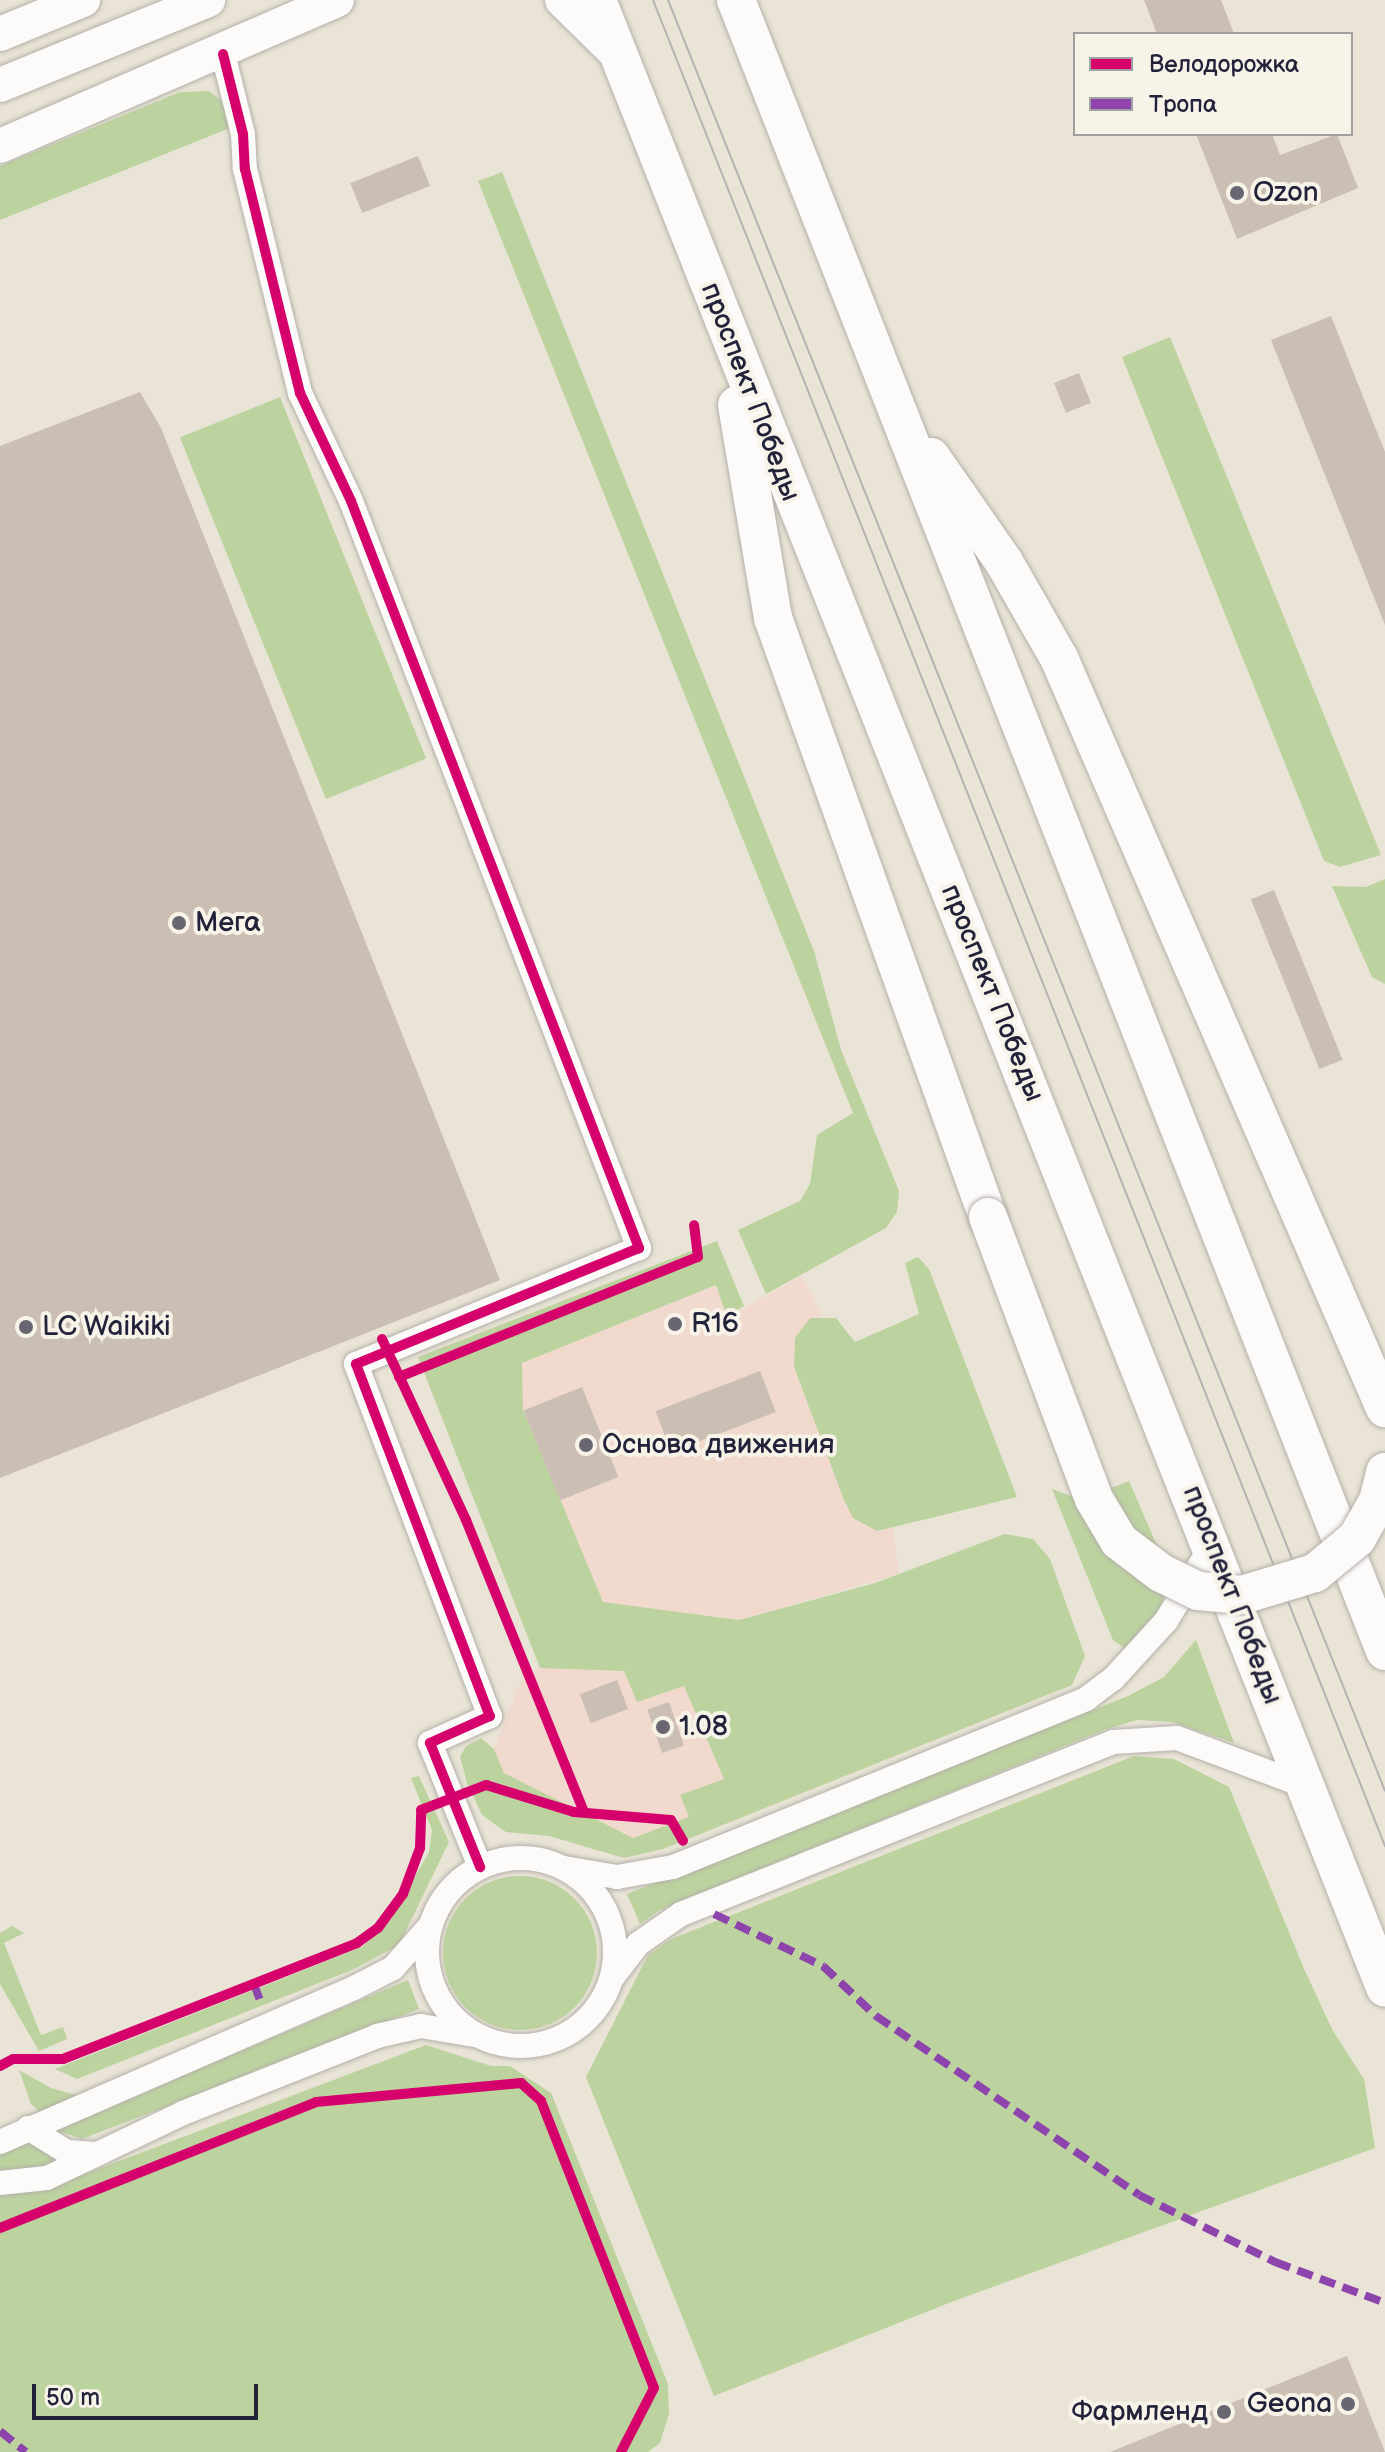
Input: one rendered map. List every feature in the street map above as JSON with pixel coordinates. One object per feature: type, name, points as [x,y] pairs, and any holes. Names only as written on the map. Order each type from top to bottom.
[{"type":"main road","points":[[0,34],[83,0]]},
{"type":"main road","points":[[0,146],[223,54],[337,0]]},
{"type":"main road","points":[[562,0],[618,55]]},
{"type":"main road","name":"проспект Победы","points":[[597,0],[725,335],[1212,1545],[1385,1987]]},
{"type":"main road","points":[[739,4],[868,342],[1385,1651]]},
{"type":"main road","points":[[0,85],[197,5]]},
{"type":"main road","points":[[725,335],[773,618],[988,1217],[1094,1499],[1119,1541],[1161,1573],[1198,1591],[1242,1595],[1315,1573],[1357,1538],[1378,1501],[1385,1472]]},
{"type":"main road","points":[[868,342],[942,477],[1004,562],[1059,658],[1385,1408]]},
{"type":"street","points":[[223,54],[243,134],[245,169],[300,393],[351,501],[639,1248],[356,1364],[490,1716],[430,1743],[480,1867]]},
{"type":"street","points":[[0,2142],[354,1988],[393,1968],[430,1926],[457,1882],[480,1867],[507,1858],[536,1858],[564,1868],[617,1877],[673,1867],[1086,1699],[1113,1679],[1166,1621],[1212,1545]]},
{"type":"street","points":[[0,2183],[47,2178],[103,2155],[183,2113],[377,2036],[421,2026],[477,2035],[514,2046],[557,2039],[598,2006],[612,1978],[638,1944],[681,1914],[1113,1742],[1177,1738],[1308,1787]]},
{"type":"street","points":[[564,1868],[590,1887],[608,1914],[615,1946],[612,1978]]},
{"type":"street","points":[[430,1926],[426,1958],[434,1989],[451,2016],[477,2035]]},
{"type":"street","points":[[28,2128],[67,2152],[103,2155]]},
{"type":"shaded area","points":[[802,1276],[823,1315],[810,1318],[795,1338],[794,1368],[853,1518],[877,1531],[893,1527],[899,1574],[739,1620],[603,1602],[523,1410],[522,1363],[716,1285],[731,1315]]},
{"type":"shaded area","points":[[559,1666],[624,1671],[684,1686],[724,1779],[689,1817],[633,1838],[504,1773],[494,1749],[522,1678],[540,1668]]},
{"type":"green space","points":[[209,91],[235,111],[235,126],[0,220],[0,166],[180,92]]},
{"type":"green space","points":[[502,172],[814,951],[841,1050],[899,1191],[897,1212],[886,1228],[766,1294],[738,1230],[800,1201],[810,1184],[817,1135],[853,1113],[478,181]]},
{"type":"green space","points":[[1170,337],[1381,855],[1340,867],[1324,861],[1122,357]]},
{"type":"green space","points":[[280,397],[426,759],[326,799],[180,437]]},
{"type":"green space","points":[[1385,879],[1385,984],[1372,977],[1332,886],[1366,887]]},
{"type":"green space","points":[[717,1241],[744,1306],[727,1317],[716,1285],[522,1363],[523,1410],[603,1602],[739,1620],[875,1583],[1005,1534],[1033,1539],[1050,1559],[1085,1656],[1072,1685],[663,1849],[624,1858],[549,1836],[506,1832],[482,1815],[467,1783],[460,1757],[466,1746],[481,1738],[494,1749],[504,1773],[633,1838],[689,1817],[680,1795],[724,1779],[684,1686],[637,1702],[624,1671],[540,1668],[418,1357]]},
{"type":"green space","points":[[918,1257],[929,1269],[1017,1497],[877,1531],[853,1518],[844,1500],[794,1367],[795,1338],[810,1318],[836,1318],[855,1342],[919,1314],[905,1263]]},
{"type":"green space","points":[[1129,1481],[1158,1548],[1166,1587],[1159,1611],[1127,1650],[1113,1640],[1052,1489],[1082,1500]]},
{"type":"green space","points":[[1196,1640],[1234,1743],[1172,1722],[1137,1720],[1104,1730],[660,1910],[640,1924],[627,1894],[1128,1696],[1164,1677]]},
{"type":"green space","points":[[1134,1756],[1174,1759],[1229,1787],[1305,1971],[1333,2031],[1364,2079],[1375,2148],[954,2301],[714,2396],[586,2077],[648,1955],[671,1939]]},
{"type":"green space","points":[[419,1776],[449,1842],[399,1945],[352,1970],[77,2079],[55,2069],[362,1947],[390,1921],[429,1852],[432,1830],[411,1778]]},
{"type":"green space","points":[[520,1876],[550,1881],[575,1898],[592,1923],[597,1953],[592,1983],[575,2008],[550,2025],[520,2030],[490,2025],[465,2008],[448,1983],[443,1953],[448,1923],[465,1898],[490,1881]]},
{"type":"green space","points":[[12,1926],[24,1933],[4,1943],[41,2035],[63,2027],[67,2039],[39,2051],[0,1984],[0,1933]]},
{"type":"green space","points":[[408,1980],[419,2009],[82,2139],[55,2130]]},
{"type":"green space","points":[[426,2045],[491,2066],[510,2066],[551,2093],[668,2384],[669,2414],[660,2443],[648,2452],[0,2452],[0,2188],[69,2180]]},
{"type":"green space","points":[[19,2070],[51,2088],[82,2097],[42,2114],[31,2104]]},
{"type":"green space","points":[[30,2141],[51,2157],[69,2161],[0,2173],[0,2153]]},
{"type":"building","points":[[1144,0],[1221,0],[1233,32],[1156,32]]},
{"type":"building","points":[[1197,136],[1273,136],[1280,155],[1338,136],[1358,188],[1237,239]]},
{"type":"building","points":[[418,156],[430,186],[362,213],[350,183]]},
{"type":"building","points":[[1331,316],[1385,452],[1385,625],[1271,340]]},
{"type":"building","points":[[1079,373],[1091,403],[1066,413],[1054,383]]},
{"type":"building","name":"Мега","points":[[140,392],[161,428],[500,1280],[0,1478],[0,446]]},
{"type":"building","points":[[1274,890],[1343,1060],[1319,1069],[1251,899]]},
{"type":"building","points":[[760,1371],[776,1412],[671,1452],[655,1411]]},
{"type":"building","points":[[582,1387],[618,1477],[560,1501],[524,1411]]},
{"type":"building","points":[[617,1680],[628,1709],[591,1723],[580,1694]]},
{"type":"building","points":[[669,1702],[684,1745],[662,1753],[647,1709]]},
{"type":"building","points":[[1347,2356],[1385,2452],[1110,2452]]},
{"type":"tram line","points":[[653,0],[1385,1846]]},
{"type":"tram line","points":[[668,0],[1385,1791]]},
{"type":"marked path","points":[[714,1914],[823,1966],[876,2016],[1139,2195],[1275,2262],[1383,2302]]},
{"type":"marked path","points":[[254,1984],[262,2006]]},
{"type":"marked path","points":[[0,2431],[26,2452]]},
{"type":"cycle path","points":[[223,54],[243,134],[245,169],[300,393],[351,501],[639,1248],[356,1364],[490,1716],[430,1743],[480,1867]]},
{"type":"cycle path","points":[[399,1377],[698,1257],[694,1225]]},
{"type":"cycle path","points":[[382,1339],[466,1520],[584,1812]]},
{"type":"cycle path","points":[[0,2066],[13,2059],[63,2059],[357,1943],[378,1928],[403,1894],[420,1848],[421,1810],[486,1785],[574,1812],[671,1820],[683,1841]]},
{"type":"cycle path","points":[[0,2228],[316,2102],[521,2083],[541,2101],[654,2388],[621,2452]]},
{"type":"place","name":"Ozon","points":[[1237,193]]},
{"type":"place","name":"Мега","points":[[179,923]]},
{"type":"place","name":"R16","points":[[675,1324]]},
{"type":"place","name":"LC Waikiki","points":[[26,1327]]},
{"type":"place","name":"Основа движения","points":[[586,1445]]},
{"type":"place","name":"1.08","points":[[663,1727]]},
{"type":"place","name":"Geona","points":[[1348,2404]]},
{"type":"place","name":"Фармленд","points":[[1224,2412]]}]
